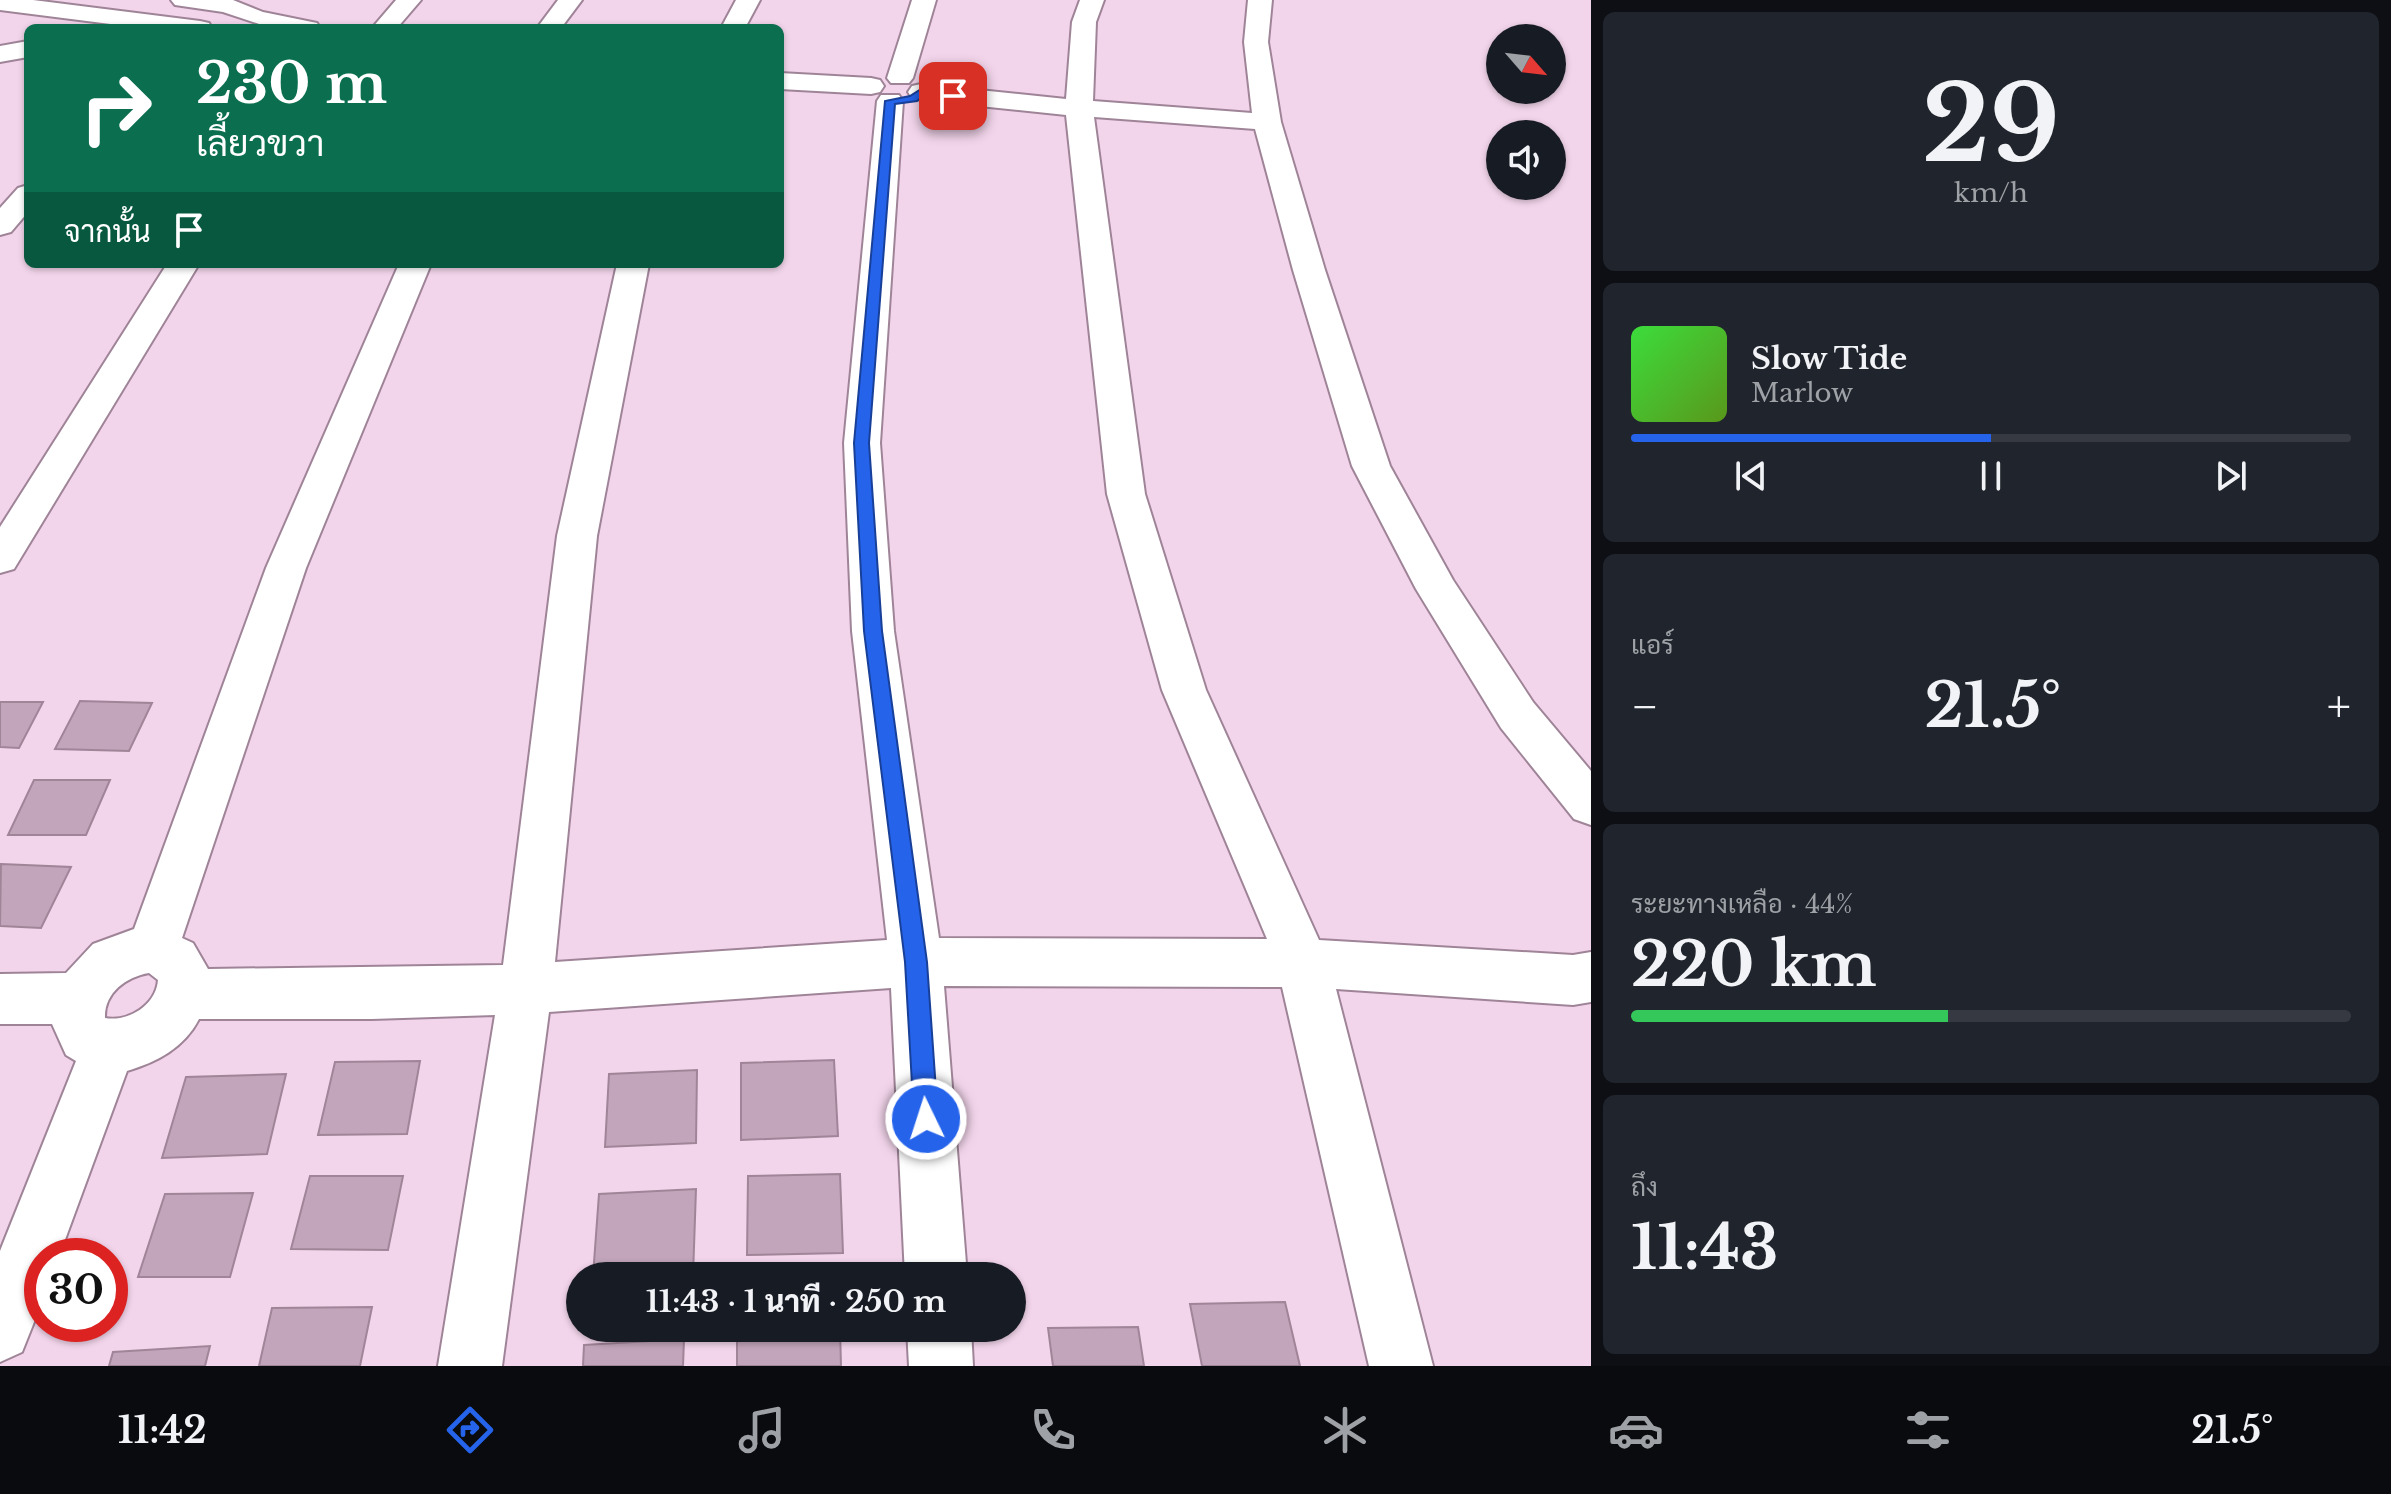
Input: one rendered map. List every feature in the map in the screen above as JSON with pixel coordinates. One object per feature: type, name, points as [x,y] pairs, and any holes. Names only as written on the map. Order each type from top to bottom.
[{"type":"street","points":[[183,0],[231,3],[257,18],[288,24]]},
{"type":"street","points":[[388,24],[409,0]]},
{"type":"street","points":[[552,24],[570,0]]},
{"type":"street","points":[[735,24],[748,0]]},
{"type":"street","points":[[924,0],[896,89],[862,443],[873,631],[916,962],[935,1262]]},
{"type":"street","points":[[1092,0],[1084,22],[1079,108],[1126,494],[1184,690],[1303,963],[1401,1366]]},
{"type":"street","points":[[1260,0],[1256,42],[1267,122],[1309,270],[1371,466],[1437,589],[1517,715],[1591,805]]},
{"type":"street","points":[[2,2],[172,24]]},
{"type":"street","points":[[207,24],[231,3]]},
{"type":"street","points":[[225,24],[257,18]]},
{"type":"street","points":[[0,54],[24,50]]},
{"type":"street","points":[[784,81],[1267,122]]},
{"type":"street","points":[[0,226],[24,199]]},
{"type":"street","points":[[0,559],[181,268]]},
{"type":"street","points":[[152,949],[286,568],[413,268]]},
{"type":"street","points":[[470,1366],[526,989],[577,536],[632,268]]},
{"type":"street","points":[[152,949],[171,954],[183,966],[186,984],[179,1005],[164,1024],[144,1039],[120,1046],[99,1045],[83,1035],[76,1019],[79,998],[91,979],[109,962],[131,952],[152,949]]},
{"type":"street","points":[[183,994],[372,994],[526,989],[916,962],[1303,963],[1573,980],[1591,977]]},
{"type":"street","points":[[0,999],[79,998]]},
{"type":"street","points":[[0,1330],[29,1247],[109,1046]]},
{"type":"street","points":[[940,1342],[941,1366]]},
{"type":"building","points":[[80,701],[152,703],[129,751],[55,749]]},
{"type":"building","points":[[0,702],[43,702],[19,748],[0,747]]},
{"type":"building","points":[[34,780],[110,780],[86,835],[8,835]]},
{"type":"building","points":[[1,864],[71,867],[41,928],[0,926]]},
{"type":"building","points":[[834,1060],[838,1136],[741,1140],[741,1063]]},
{"type":"building","points":[[420,1061],[407,1134],[318,1135],[335,1062]]},
{"type":"building","points":[[697,1070],[696,1143],[605,1147],[609,1074]]},
{"type":"building","points":[[286,1074],[267,1154],[162,1158],[186,1077]]},
{"type":"building","points":[[840,1174],[843,1253],[747,1255],[748,1176]]},
{"type":"building","points":[[310,1176],[403,1176],[388,1250],[291,1249]]},
{"type":"building","points":[[696,1189],[693,1262],[594,1262],[599,1194]]},
{"type":"building","points":[[253,1193],[230,1277],[138,1277],[165,1194]]},
{"type":"building","points":[[1285,1302],[1300,1366],[1202,1366],[1190,1304]]},
{"type":"building","points":[[372,1307],[360,1366],[259,1366],[272,1308]]},
{"type":"building","points":[[1138,1327],[1144,1366],[1053,1366],[1048,1328]]},
{"type":"building","points":[[684,1342],[683,1366],[583,1366],[584,1345]]},
{"type":"building","points":[[737,1342],[840,1342],[841,1366],[737,1366]]},
{"type":"building","points":[[210,1346],[205,1366],[109,1366],[113,1352]]},
{"type":"route","points":[[926,1119],[916,962],[873,631],[862,443],[890,101],[913,99],[921,92],[953,96]]}]
